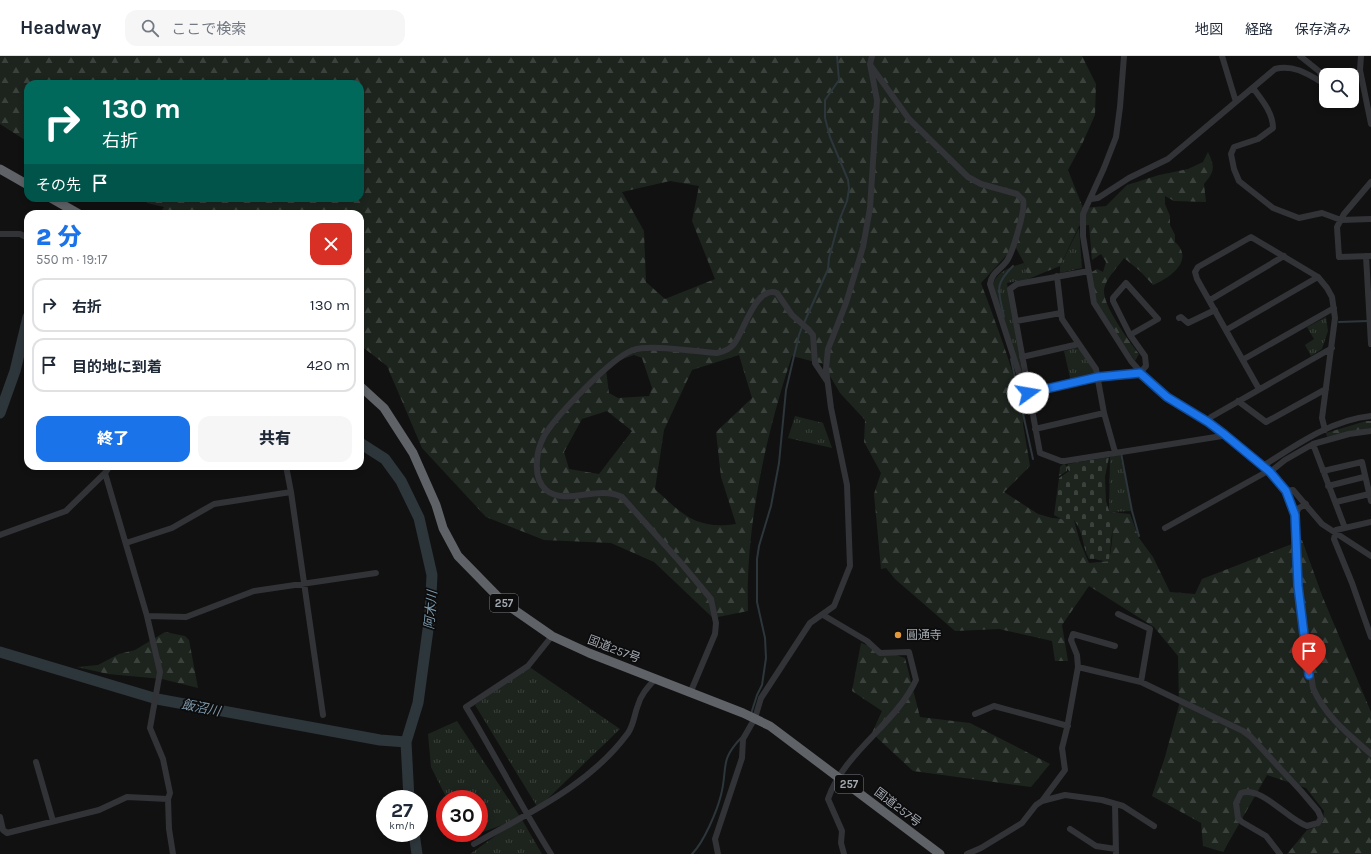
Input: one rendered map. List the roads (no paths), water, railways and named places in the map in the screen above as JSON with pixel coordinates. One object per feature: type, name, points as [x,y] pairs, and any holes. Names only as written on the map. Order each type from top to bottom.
[{"type":"highway","points":[[0,169],[24,183]]},
{"type":"highway","points":[[58,202],[72,210]]},
{"type":"highway","name":"国道257号","points":[[364,390],[384,408],[413,453],[436,505],[443,528],[458,556],[503,602],[552,636],[588,653],[691,692],[755,718],[770,726],[940,854]]},
{"type":"street","points":[[718,854],[715,839],[742,758],[743,739],[755,718],[760,698],[777,670],[810,623],[834,606],[850,566],[851,550],[845,471],[827,381],[826,369],[828,349],[857,271],[870,208],[877,100],[870,64],[872,56]]},
{"type":"street","points":[[1222,56],[1236,102]]},
{"type":"street","points":[[1091,199],[1098,198],[1129,178],[1168,159],[1275,70],[1281,68],[1303,71],[1323,83],[1320,72],[1300,56]]},
{"type":"street","points":[[1360,56],[1360,70],[1371,124]]},
{"type":"street","points":[[1122,58],[1120,107],[1116,137],[1111,153],[1083,214],[1083,236],[1094,303],[1111,333],[1140,373],[1167,397],[1208,422],[1224,434],[1267,470],[1286,491],[1295,515],[1298,586],[1313,688],[1319,702],[1328,715],[1371,754]]},
{"type":"street","points":[[870,64],[909,119],[968,177],[981,184],[1017,194],[1023,200],[1024,210],[1010,256],[1005,263],[994,272],[990,284],[1023,388],[1025,392],[1028,393]]},
{"type":"street","points":[[1253,88],[1262,100],[1273,120],[1273,128],[1258,139],[1234,147],[1231,154],[1234,169],[1239,181],[1273,208],[1299,218],[1322,213],[1341,220],[1371,219]]},
{"type":"street","points":[[1371,182],[1337,227],[1339,257],[1368,256],[1371,342]]},
{"type":"street","points":[[0,234],[20,234],[24,236]]},
{"type":"street","points":[[1259,389],[1244,359],[1226,330],[1196,274],[1198,267],[1251,237],[1318,277],[1327,288],[1334,308],[1332,348],[1322,418],[1325,430]]},
{"type":"street","points":[[1210,300],[1284,256]]},
{"type":"street","points":[[1089,271],[1057,276],[1012,287],[1010,292],[1040,453],[1061,461],[1200,440],[1222,436],[1224,434]]},
{"type":"street","points":[[1057,276],[1061,313],[1096,369],[1104,413],[1115,452]]},
{"type":"street","points":[[1226,330],[1318,277]]},
{"type":"street","points":[[1028,393],[1098,377],[1140,373],[1146,366],[1146,360],[1130,335],[1113,301],[1113,298],[1126,283],[1158,320],[1130,335]]},
{"type":"street","points":[[691,692],[714,634],[716,622],[710,596],[622,497],[606,492],[558,496],[545,489],[540,481],[538,471],[541,444],[547,431],[569,406],[617,358],[640,348],[717,353],[724,352],[733,345],[760,296],[771,291],[777,293],[800,322],[807,327],[813,335],[815,363],[827,381]]},
{"type":"street","points":[[1244,359],[1334,308]]},
{"type":"street","points":[[1179,318],[1181,317],[1188,323],[1215,310]]},
{"type":"street","points":[[1016,321],[1061,313]]},
{"type":"street","points":[[1022,357],[1079,344]]},
{"type":"street","points":[[1208,422],[1211,417],[1332,348]]},
{"type":"street","points":[[1238,401],[1266,422],[1326,389]]},
{"type":"street","points":[[1035,429],[1104,413]]},
{"type":"street","points":[[1267,470],[1300,442],[1325,430],[1360,417],[1371,416]]},
{"type":"street","points":[[1165,528],[1313,444],[1349,434],[1371,431]]},
{"type":"street","points":[[1313,444],[1345,528]]},
{"type":"street","points":[[1323,471],[1362,462],[1367,478],[1371,501]]},
{"type":"street","points":[[0,535],[66,511],[107,470]]},
{"type":"street","points":[[287,470],[322,715]]},
{"type":"street","points":[[105,473],[147,616],[160,672],[150,728],[162,759],[170,793],[168,799],[168,829],[173,854]]},
{"type":"street","points":[[1328,486],[1367,478]]},
{"type":"street","points":[[1286,491],[1293,490],[1322,524],[1371,556]]},
{"type":"street","points":[[126,543],[172,528],[214,504],[291,492]]},
{"type":"street","points":[[1336,502],[1369,494]]},
{"type":"street","points":[[1295,515],[1299,508],[1306,504]]},
{"type":"street","points":[[1334,533],[1336,530],[1371,522]]},
{"type":"street","points":[[1334,533],[1334,539],[1371,637]]},
{"type":"street","points":[[147,616],[186,616],[254,591],[376,573]]},
{"type":"street","points":[[1118,614],[1150,629],[1141,682]]},
{"type":"street","points":[[822,615],[867,641],[880,653],[909,652],[916,680],[909,697],[839,777],[832,788],[828,799],[842,831],[841,843],[844,854]]},
{"type":"street","points":[[1042,801],[1065,770],[1062,748],[1068,726],[1078,667],[1077,655],[1071,640],[1073,634],[1115,646]]},
{"type":"street","points":[[551,854],[527,815],[498,760],[466,707],[528,666],[552,636]]},
{"type":"street","points":[[1078,667],[1141,682],[1243,731],[1251,737],[1316,808],[1321,818],[1320,821],[1307,826],[1294,819],[1258,794],[1248,791],[1239,795],[1236,808],[1238,818],[1242,822],[1266,836],[1280,854]]},
{"type":"street","points":[[474,844],[527,815],[591,773],[610,755],[629,732],[634,722],[638,704],[644,692],[656,678]]},
{"type":"street","points":[[975,714],[994,706],[1068,726]]},
{"type":"street","points":[[36,762],[53,821]]},
{"type":"street","points":[[967,854],[1018,826],[1028,817],[1036,805],[1042,801],[1065,795],[1102,800],[1123,806],[1154,826]]},
{"type":"street","points":[[0,816],[3,830],[7,833],[99,810],[127,797],[168,799]]},
{"type":"street","points":[[1070,829],[1096,846],[1116,852],[1115,804]]},
{"type":"waterway","points":[[804,323],[828,269],[829,258],[839,221],[847,201],[849,189],[848,180],[830,137],[825,118],[825,100],[839,80],[837,56]]},
{"type":"waterway","points":[[1004,317],[999,289],[1002,279],[1013,266]]},
{"type":"waterway","points":[[1339,322],[1368,321]]},
{"type":"waterway","points":[[751,714],[762,685],[766,658],[765,638],[757,602],[757,559],[759,546],[771,506],[779,463],[786,390],[802,327]]},
{"type":"waterway","name":"阿木川","points":[[0,413],[15,371],[24,334]]},
{"type":"waterway","points":[[1011,359],[1033,459]]},
{"type":"waterway","name":"阿木川","points":[[364,446],[385,459],[401,481],[419,518],[432,575],[430,615],[418,703],[406,742],[409,790]]},
{"type":"waterway","points":[[1121,453],[1132,511],[1139,536]]},
{"type":"waterway","name":"飯沼川","points":[[0,652],[157,699],[380,740],[406,742]]},
{"type":"waterway","points":[[692,854],[697,849],[713,818],[721,795],[727,759],[734,746],[741,738]]},
{"type":"waterway","name":"阿木川","points":[[415,842],[417,854]]},
{"type":"place","name":"圓通寺","points":[[898,635]]}]
